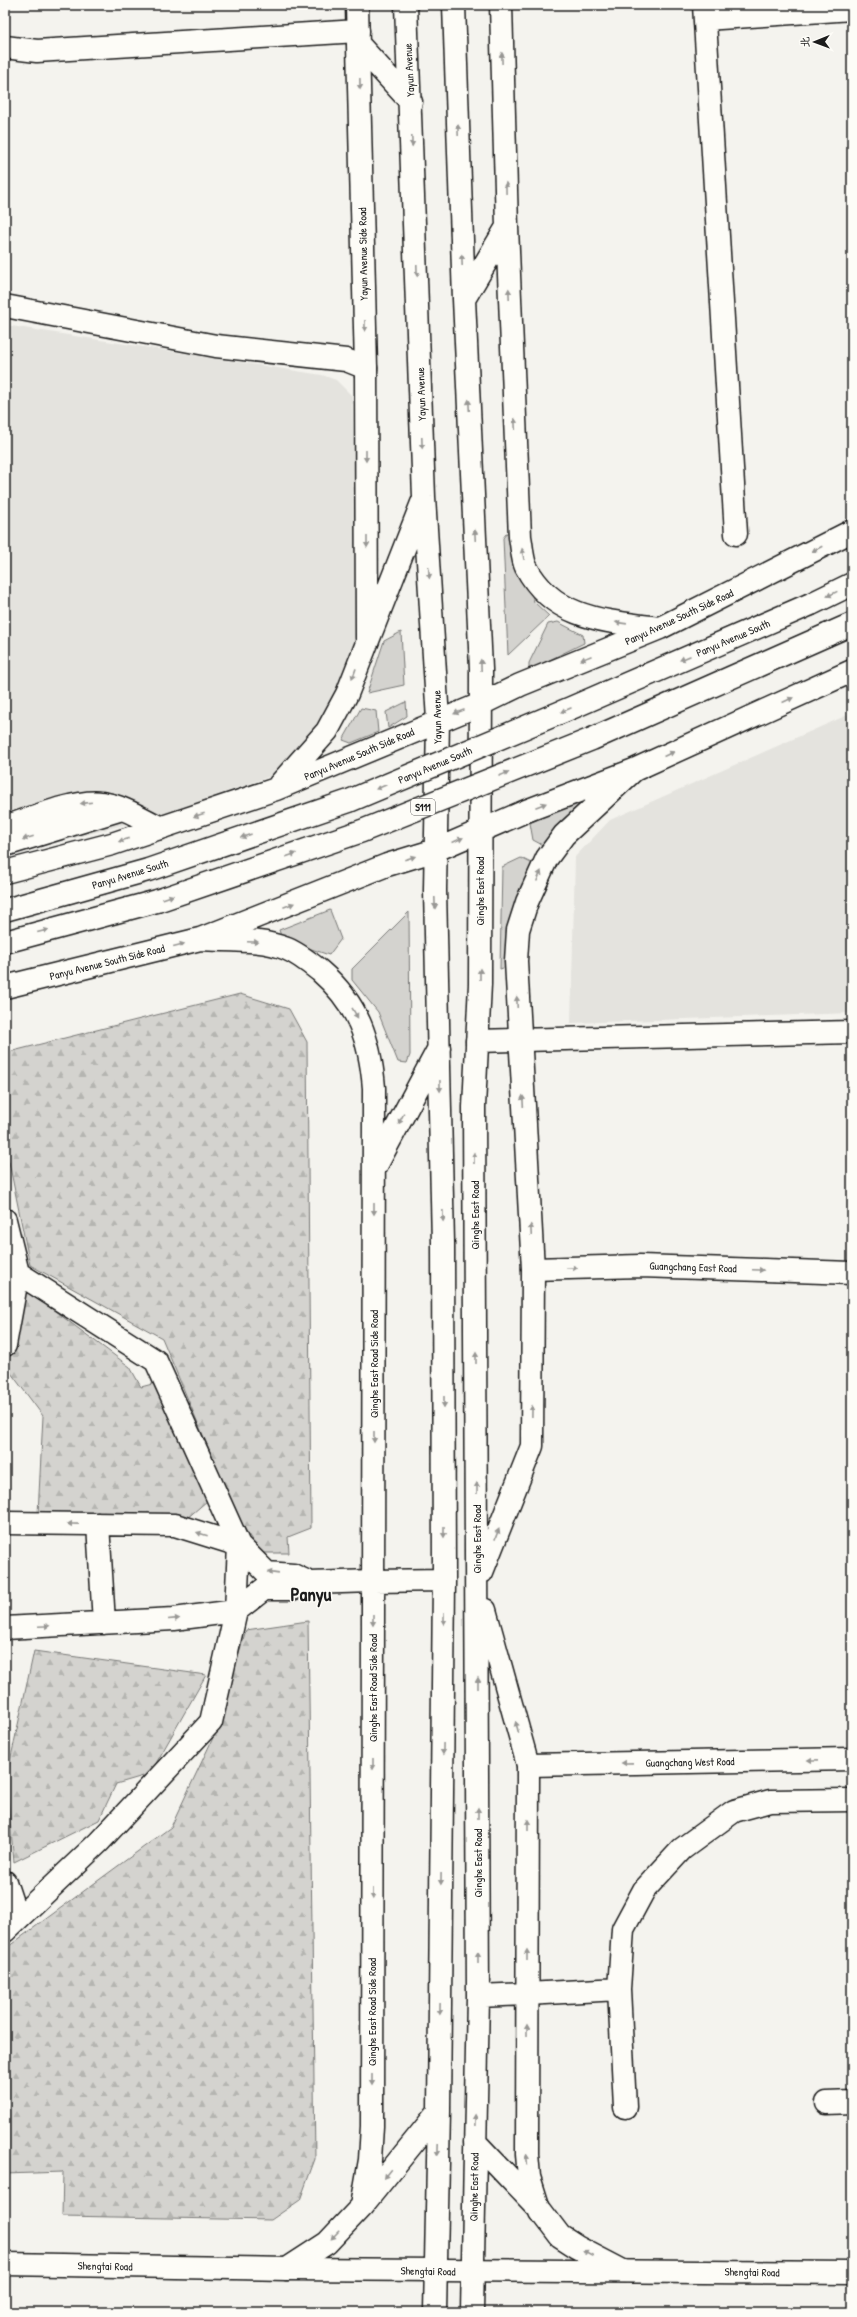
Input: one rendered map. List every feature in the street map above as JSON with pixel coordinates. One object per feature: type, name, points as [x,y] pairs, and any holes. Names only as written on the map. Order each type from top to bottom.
[{"type":"main road","name":"Yayun Avenue Side Road","points":[[357,5],[366,368],[368,638]]},
{"type":"main road","name":"Yayun Avenue","points":[[406,5],[411,102],[424,497],[438,720],[436,850]]},
{"type":"main road","points":[[454,5],[464,299],[481,669],[481,704]]},
{"type":"main road","points":[[501,5],[506,227],[520,537],[525,566],[538,586],[560,606],[595,619],[660,628]]},
{"type":"main road","points":[[736,534],[704,12],[852,9]]},
{"type":"main road","points":[[5,47],[37,51],[358,38],[411,102]]},
{"type":"main road","points":[[464,299],[506,227]]},
{"type":"main road","points":[[5,306],[216,346],[346,360],[366,368]]},
{"type":"main road","points":[[276,789],[327,731],[347,694],[424,497]]},
{"type":"main road","name":"Panyu Avenue South Side Road","points":[[5,872],[112,844],[276,789],[438,720],[481,704],[520,685],[660,628],[852,531]]},
{"type":"main road","name":"Panyu Avenue South","points":[[5,910],[148,870],[349,801],[571,708],[811,604],[852,584]]},
{"type":"main road","name":"S111","points":[[5,942],[157,901],[362,831],[592,739],[852,624]]},
{"type":"main road","name":"Panyu Avenue South Side Road","points":[[5,987],[200,939],[387,865],[436,850],[479,830],[634,770],[852,671]]},
{"type":"main road","name":"Qinghe East Road","points":[[472,2312],[478,1996],[478,1583],[474,1107],[480,984],[479,830],[481,704]]},
{"type":"main road","points":[[540,2212],[529,2177],[527,2154],[528,1765],[478,1583],[532,1446],[533,1269],[519,1041],[516,961],[518,930],[527,902],[547,858],[564,835],[634,770]]},
{"type":"main road","points":[[5,827],[85,802],[100,803],[123,809],[161,828]]},
{"type":"main road","points":[[5,845],[123,809]]},
{"type":"main road","points":[[435,2312],[439,2111],[444,1580],[443,1242],[435,890],[436,850]]},
{"type":"main road","name":"Qinghe East Road Side Road","points":[[200,939],[261,942],[287,949],[310,962],[330,979],[346,997],[368,1040],[372,1063],[374,1170],[372,2126],[370,2160],[362,2206]]},
{"type":"main road","points":[[477,1041],[852,1032]]},
{"type":"main road","points":[[374,1170],[439,1047]]},
{"type":"main road","points":[[5,1220],[18,1273],[5,1345]]},
{"type":"main road","name":"Guangchang East Road","points":[[533,1269],[640,1266],[852,1273]]},
{"type":"main road","points":[[18,1273],[156,1361],[239,1545],[267,1573],[293,1576],[310,1583]]},
{"type":"main road","points":[[5,1523],[176,1525],[239,1545]]},
{"type":"main road","points":[[98,1524],[104,1623]]},
{"type":"main road","points":[[11,1925],[99,1842],[211,1722],[236,1611],[239,1545]]},
{"type":"main road","points":[[5,1628],[174,1619],[236,1611],[264,1590],[292,1589],[310,1583],[444,1580]]},
{"type":"main road","name":"Guangchang West Road","points":[[528,1765],[852,1760]]},
{"type":"main road","points":[[625,2107],[619,1989],[620,1953],[623,1929],[644,1890],[682,1849],[734,1811],[770,1801],[852,1800]]},
{"type":"main road","points":[[5,1882],[11,1925]]},
{"type":"main road","points":[[478,1996],[619,1989]]},
{"type":"main road","points":[[827,2103],[852,2102]]},
{"type":"main road","points":[[287,2269],[327,2243],[362,2206],[439,2111]]},
{"type":"main road","points":[[475,2142],[540,2212],[560,2236],[577,2247],[623,2271]]},
{"type":"main road","name":"Shengtai Road","points":[[5,2264],[435,2271],[852,2273]]},
{"type":"shaded area","points":[[5,325],[322,375],[336,380],[352,396],[359,625],[343,684],[334,704],[280,773],[163,814],[5,857]]},
{"type":"shaded area","points":[[852,713],[852,1013],[571,1023],[575,857],[610,820]]},
{"type":"green space","points":[[509,530],[515,537],[534,602],[549,616],[508,655],[503,538]]},
{"type":"green space","points":[[558,622],[583,635],[584,643],[529,670],[529,663],[548,624]]},
{"type":"green space","points":[[401,632],[404,685],[367,693],[384,641]]},
{"type":"green space","points":[[406,702],[407,716],[388,728],[386,712]]},
{"type":"green space","points":[[361,708],[376,711],[378,732],[351,743],[343,740]]},
{"type":"green space","points":[[587,795],[548,848],[533,840],[530,823]]},
{"type":"green space","points":[[521,858],[533,864],[509,966],[500,969],[502,867]]},
{"type":"green space","points":[[330,910],[341,939],[329,955],[282,939],[279,930]]},
{"type":"green space","points":[[409,912],[410,1055],[407,1063],[398,1062],[378,1012],[352,980],[352,969]]},
{"type":"green space","points":[[240,994],[289,1009],[307,1042],[311,1528],[288,1537],[289,1553],[260,1553],[238,1518],[162,1338],[30,1265],[9,1162],[5,1158],[5,1053]]},
{"type":"green space","points":[[20,1285],[130,1367],[141,1387],[160,1382],[207,1501],[186,1519],[38,1514],[43,1416],[5,1365]]},
{"type":"green space","points":[[308,1621],[315,2159],[300,2200],[271,2220],[62,2216],[63,2172],[5,2174],[5,1949],[171,1827],[212,1740],[246,1630]]},
{"type":"green space","points":[[34,1651],[206,1675],[150,1774],[116,1784],[99,1820],[14,1862],[6,1780]]},
{"type":"district","name":"Panyu","points":[[311,1594]]}]
